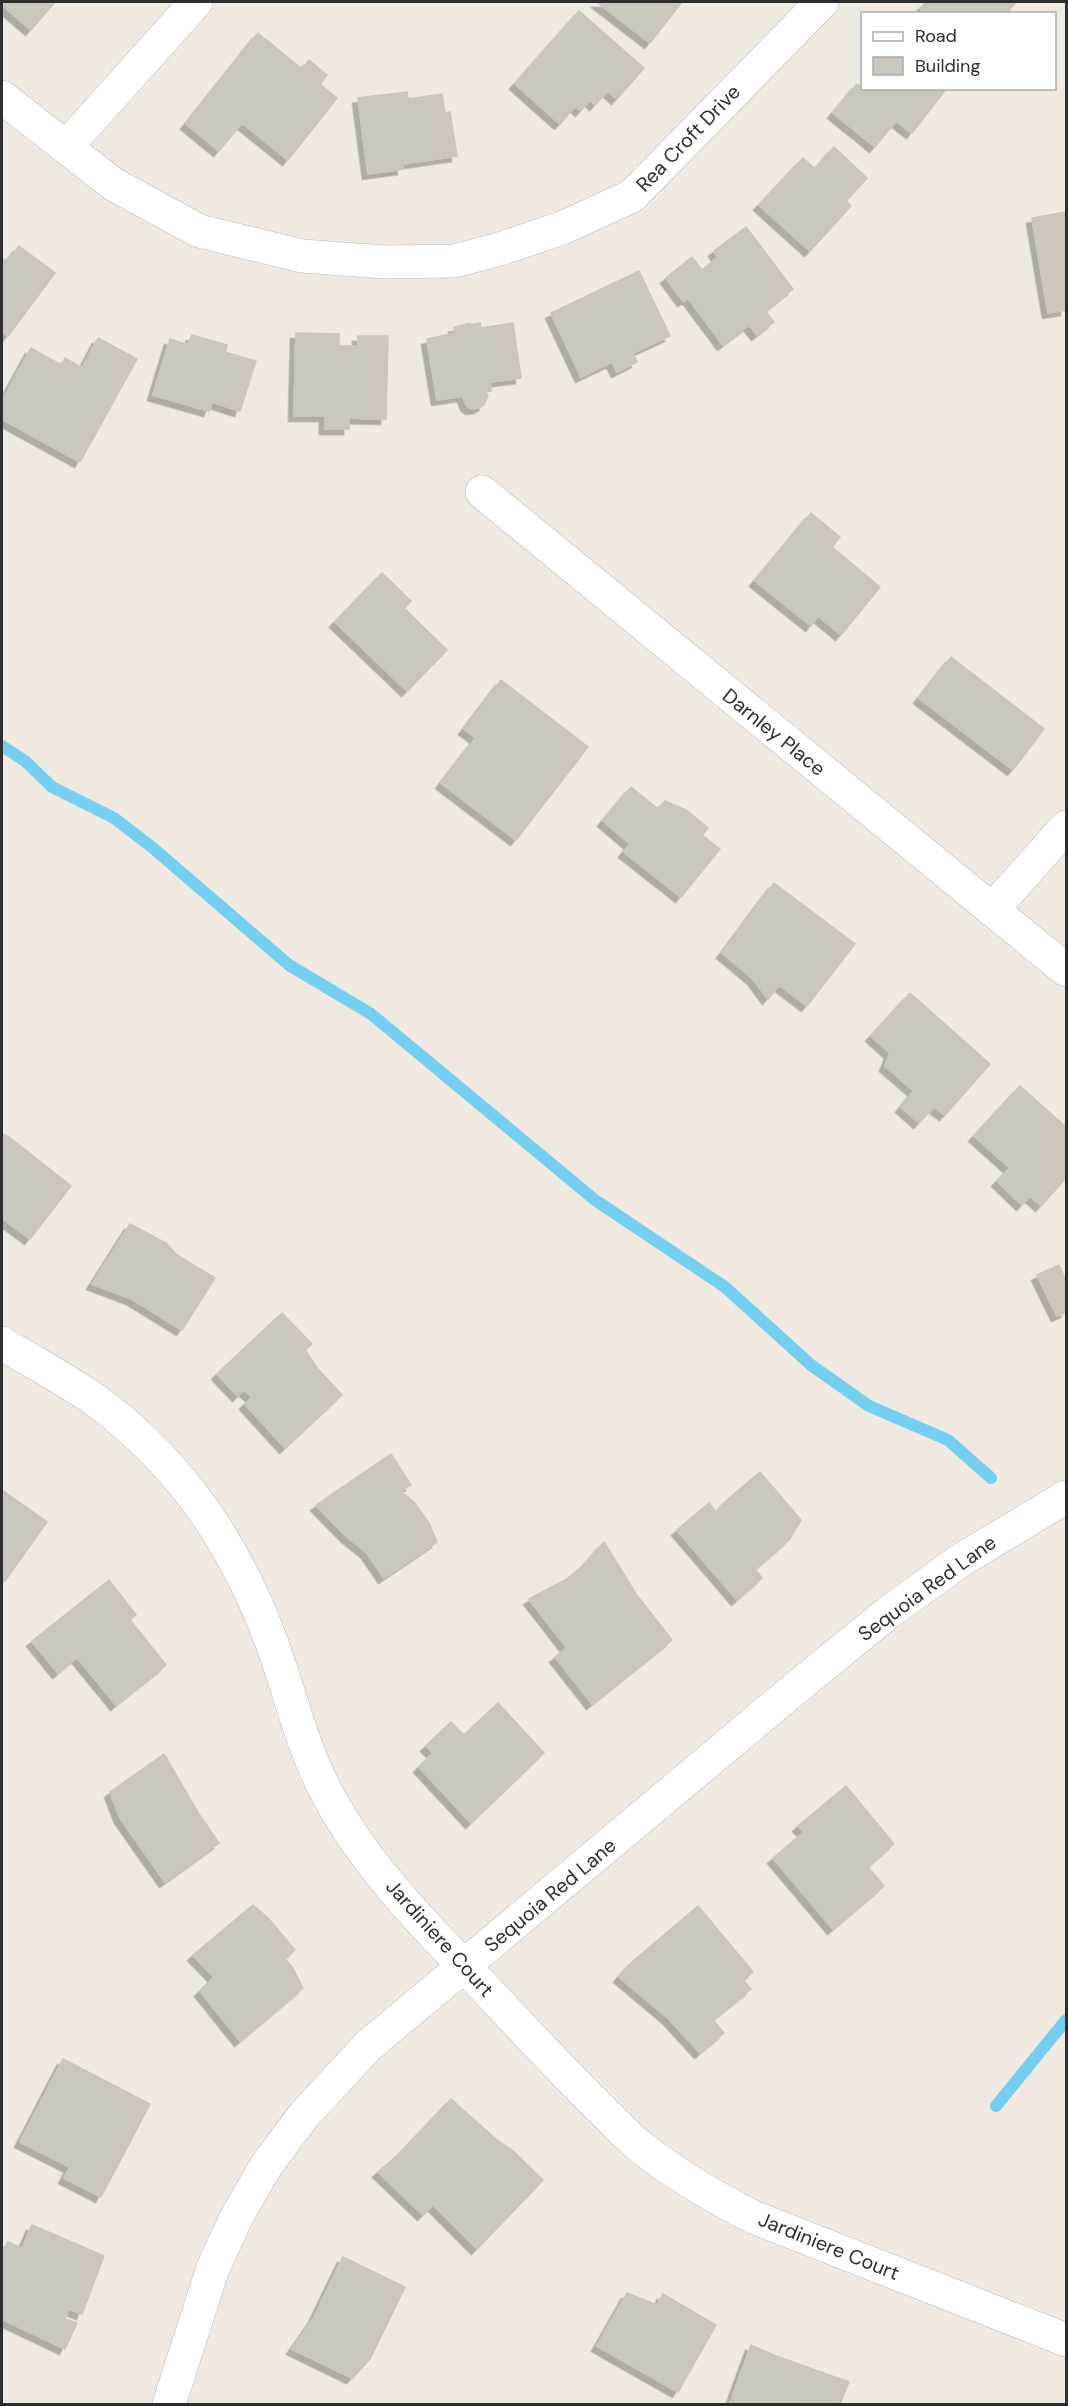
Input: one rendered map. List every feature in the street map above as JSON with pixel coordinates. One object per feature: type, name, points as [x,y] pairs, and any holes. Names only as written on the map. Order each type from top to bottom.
[{"type":"street","points":[[67,146],[196,2]]},
{"type":"street","name":"Rea Croft Drive","points":[[2,97],[113,184],[199,231],[302,256],[384,262],[454,261],[562,228],[632,195],[822,2]]},
{"type":"street","name":"Darnley Place","points":[[482,492],[1066,970]]},
{"type":"street","points":[[992,910],[1066,827]]},
{"type":"street","name":"Jardiniere Court","points":[[2,1343],[106,1407],[160,1455],[206,1511],[231,1551],[255,1600],[275,1651],[306,1749],[328,1797],[357,1844],[415,1913],[465,1967],[574,2083],[641,2148],[705,2192],[753,2217],[1066,2340]]},
{"type":"street","name":"Sequoia Red Lane","points":[[169,2404],[213,2268],[237,2216],[266,2166],[304,2115],[368,2046],[465,1967],[796,1687],[889,1612],[962,1560],[1066,1497]]},
{"type":"building","points":[[2,2],[55,2],[31,30],[2,5]]},
{"type":"building","points":[[597,2],[682,2],[650,43]]},
{"type":"building","points":[[926,2],[1016,2],[1008,12],[924,12],[920,9]]},
{"type":"building","points":[[579,11],[644,68],[617,99],[608,91],[595,105],[590,100],[581,111],[575,106],[560,124],[515,84]]},
{"type":"building","points":[[258,33],[302,69],[309,60],[327,75],[320,84],[337,98],[288,160],[242,123],[219,151],[186,124]]},
{"type":"building","points":[[857,84],[861,90],[945,90],[912,133],[896,121],[875,147],[833,113]]},
{"type":"building","points":[[407,92],[408,99],[442,94],[445,113],[450,112],[457,156],[402,164],[403,169],[368,174],[358,98]]},
{"type":"building","points":[[834,147],[867,178],[846,201],[851,206],[810,251],[759,205],[803,158],[815,169]]},
{"type":"building","points":[[1066,212],[1066,310],[1048,313],[1032,218]]},
{"type":"building","points":[[746,227],[793,289],[765,311],[774,322],[757,335],[749,325],[723,345],[688,298],[683,301],[666,278],[692,257],[702,270],[718,257],[714,251]]},
{"type":"building","points":[[19,246],[55,273],[8,336],[2,332],[2,258],[7,262]]},
{"type":"building","points":[[639,271],[670,336],[633,353],[637,362],[617,372],[612,362],[581,377],[551,313]]},
{"type":"building","points":[[470,323],[471,325],[480,323],[481,328],[513,323],[521,378],[490,382],[491,391],[486,392],[488,396],[484,405],[471,409],[466,405],[463,396],[437,400],[427,339],[455,333],[454,327]]},
{"type":"building","points":[[296,333],[339,334],[339,346],[358,346],[358,336],[388,336],[386,419],[349,418],[349,429],[325,429],[325,416],[294,416]]},
{"type":"building","points":[[192,335],[227,345],[225,352],[256,361],[240,411],[212,402],[209,411],[153,395],[170,339],[188,345]]},
{"type":"building","points":[[98,338],[137,359],[80,462],[2,419],[2,401],[31,348],[61,365],[65,358],[82,368]]},
{"type":"building","points":[[811,513],[840,537],[832,547],[880,587],[841,635],[818,616],[811,626],[755,581]]},
{"type":"building","points":[[382,573],[411,601],[404,608],[447,650],[407,691],[335,622]]},
{"type":"building","points":[[951,657],[1044,729],[1013,770],[919,698]]},
{"type":"building","points":[[501,680],[588,747],[516,840],[441,783],[476,738],[464,729]]},
{"type":"building","points":[[631,787],[658,809],[665,801],[686,810],[708,828],[702,835],[720,849],[681,897],[624,852],[630,844],[603,821]]},
{"type":"building","points":[[774,883],[855,944],[807,1006],[779,985],[768,999],[753,979],[722,953]]},
{"type":"building","points":[[910,993],[990,1064],[945,1115],[934,1107],[919,1123],[901,1107],[914,1091],[885,1066],[890,1053],[871,1036]]},
{"type":"building","points":[[1020,1086],[1066,1127],[1066,1178],[1041,1206],[1030,1196],[1022,1205],[997,1181],[1010,1168],[974,1136]]},
{"type":"building","points":[[2,1134],[9,1137],[71,1186],[30,1239],[2,1218]]},
{"type":"building","points":[[130,1224],[166,1243],[177,1255],[215,1278],[182,1330],[132,1299],[92,1284]]},
{"type":"building","points":[[1059,1265],[1066,1281],[1066,1312],[1057,1316],[1037,1275]]},
{"type":"building","points":[[282,1313],[312,1344],[305,1350],[318,1369],[342,1395],[285,1448],[245,1404],[252,1397],[244,1390],[238,1396],[217,1374]]},
{"type":"building","points":[[391,1454],[411,1485],[401,1491],[414,1502],[429,1523],[437,1542],[384,1578],[367,1553],[346,1536],[316,1505]]},
{"type":"building","points":[[760,1472],[801,1520],[789,1540],[755,1569],[762,1578],[737,1600],[677,1530],[709,1503],[717,1513],[727,1500]]},
{"type":"building","points":[[2,1490],[47,1522],[5,1581],[2,1579]]},
{"type":"building","points":[[604,1542],[636,1594],[672,1640],[592,1704],[555,1657],[567,1648],[529,1599],[567,1579],[586,1563]]},
{"type":"building","points":[[109,1580],[136,1615],[130,1620],[166,1665],[116,1705],[77,1657],[58,1673],[32,1641]]},
{"type":"building","points":[[498,1703],[544,1753],[471,1823],[419,1767],[433,1753],[426,1746],[451,1722],[464,1735]]},
{"type":"building","points":[[164,1754],[219,1843],[165,1882],[120,1818],[110,1792]]},
{"type":"building","points":[[846,1786],[894,1844],[868,1867],[884,1886],[833,1929],[773,1858],[804,1832],[798,1826]]},
{"type":"building","points":[[253,1905],[268,1918],[295,1950],[285,1959],[303,1988],[240,2041],[200,1991],[214,1977],[193,1955]]},
{"type":"building","points":[[698,1906],[753,1972],[743,1980],[751,1989],[713,2020],[724,2033],[700,2053],[669,2019],[619,1977],[631,1963]]},
{"type":"building","points":[[63,2059],[150,2104],[101,2197],[64,2178],[70,2167],[20,2142]]},
{"type":"building","points":[[451,2099],[497,2140],[512,2150],[543,2180],[477,2249],[433,2205],[423,2215],[378,2172],[400,2153]]},
{"type":"building","points":[[32,2225],[104,2256],[82,2314],[69,2309],[65,2319],[77,2323],[65,2349],[2,2319],[2,2253],[8,2242],[22,2248]]},
{"type":"building","points":[[343,2257],[405,2287],[370,2359],[352,2378],[292,2349],[313,2319]]},
{"type":"building","points":[[627,2293],[657,2305],[663,2294],[716,2325],[678,2392],[597,2346]]},
{"type":"building","points":[[751,2345],[849,2382],[840,2404],[730,2403]]},
{"type":"waterway","points":[[2,746],[25,761],[52,787],[114,818],[153,848],[289,965],[371,1014],[595,1200],[725,1287],[811,1365],[869,1406],[948,1440],[991,1478]]},
{"type":"waterway","points":[[996,2106],[1066,2020]]}]
